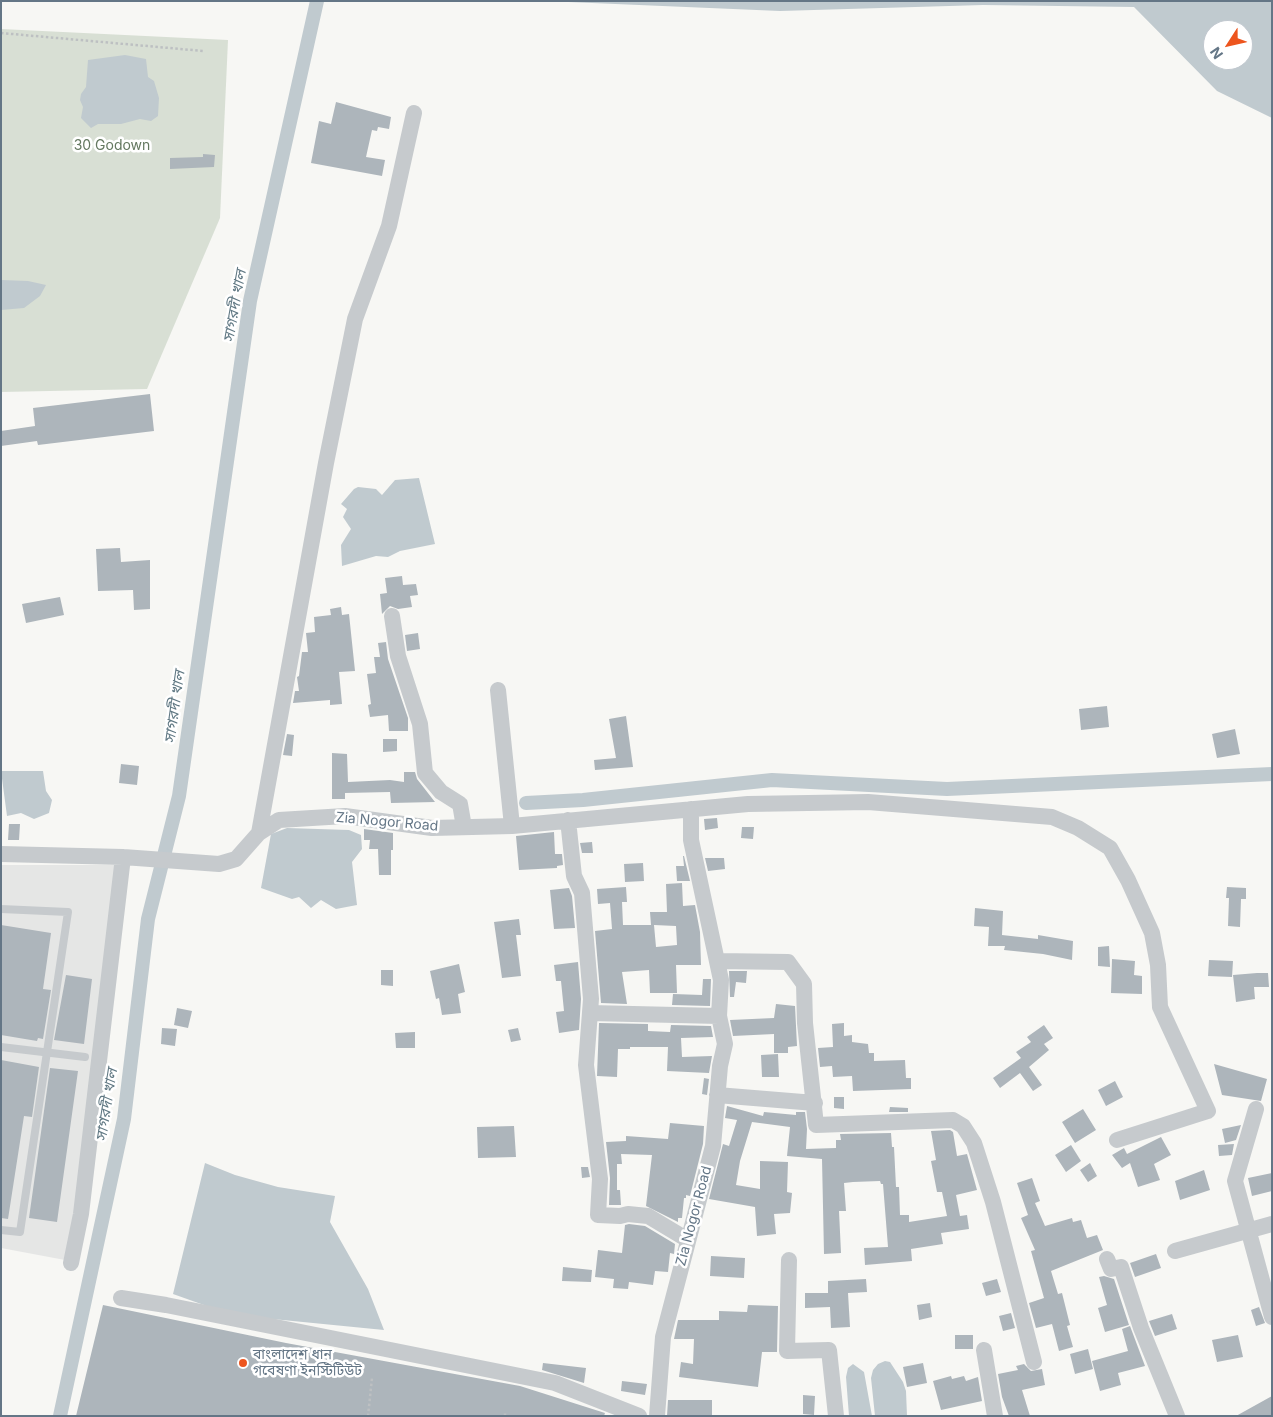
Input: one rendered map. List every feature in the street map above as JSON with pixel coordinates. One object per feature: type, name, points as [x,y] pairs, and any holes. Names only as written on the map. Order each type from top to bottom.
[{"type":"street","points":[[259,833],[326,463],[355,319],[389,226],[414,113]]},
{"type":"street","points":[[392,616],[398,656],[420,724],[425,773],[441,792],[460,804],[464,827]]},
{"type":"street","points":[[498,690],[512,826]]},
{"type":"street","name":"Zia Nogor Road","points":[[1,854],[128,858],[218,864],[236,858],[259,833],[278,820],[345,816],[432,828],[512,826],[748,804],[868,802],[1052,817],[1078,828],[1110,848],[1128,880],[1152,932],[1158,965],[1160,1007],[1208,1111],[1116,1140]]},
{"type":"street","name":"Zia Nogor Road","points":[[657,1416],[663,1337],[713,1146],[720,1066],[725,1044],[719,1016],[721,980],[691,840],[691,809]]},
{"type":"street","points":[[568,820],[574,876],[582,894],[591,999],[586,1065],[600,1179],[598,1215],[620,1216],[628,1214],[648,1216],[688,1240]]},
{"type":"street","points":[[71,1264],[81,1214],[128,858]]},
{"type":"street","points":[[718,961],[788,962],[804,984],[816,1125],[953,1120],[963,1126],[974,1143],[993,1202],[1034,1362]]},
{"type":"street","points":[[590,1013],[719,1016]]},
{"type":"street","points":[[717,1094],[815,1103]]},
{"type":"street","points":[[1256,1109],[1234,1181],[1272,1317]]},
{"type":"street","points":[[1175,1251],[1272,1224]]},
{"type":"street","points":[[1107,1259],[1111,1269],[1121,1267],[1141,1328],[1178,1416]]},
{"type":"street","points":[[789,1260],[787,1351],[830,1350],[836,1416]]},
{"type":"street","points":[[121,1298],[166,1305],[555,1383],[639,1416]]},
{"type":"street","points":[[984,1350],[995,1416]]},
{"type":"lane","points":[[1,909],[68,912],[20,1232],[1,1230]]},
{"type":"lane","points":[[1,1047],[84,1057]]},
{"type":"path","points":[[1,33],[204,51]]},
{"type":"path","points":[[368,1416],[372,1378]]},
{"type":"shaded area","points":[[545,1],[1272,1],[1272,118],[1217,91],[1134,7],[983,5],[780,11]]},
{"type":"shaded area","points":[[125,55],[146,59],[148,77],[154,81],[159,98],[158,116],[151,121],[140,119],[121,124],[98,124],[91,128],[81,118],[83,107],[80,100],[81,94],[86,87],[88,60]]},
{"type":"shaded area","points":[[1,280],[28,281],[46,285],[40,296],[24,308],[1,310]]},
{"type":"shaded area","points":[[419,478],[435,544],[400,551],[388,557],[376,556],[342,566],[341,545],[351,529],[343,517],[347,509],[341,504],[354,489],[358,487],[376,489],[382,495],[395,480]]},
{"type":"shaded area","points":[[1,771],[43,771],[46,791],[52,800],[49,813],[34,819],[21,813],[7,816]]},
{"type":"shaded area","points":[[287,828],[349,830],[361,835],[362,849],[352,862],[357,905],[336,909],[321,900],[311,908],[299,897],[292,899],[261,888],[271,834]]},
{"type":"shaded area","points":[[1,865],[121,865],[82,1168],[65,1260],[1,1248]]},
{"type":"shaded area","points":[[205,1163],[235,1175],[278,1187],[335,1196],[330,1222],[368,1289],[384,1330],[232,1315],[173,1294]]},
{"type":"shaded area","points":[[885,1361],[890,1362],[903,1382],[906,1391],[907,1416],[875,1416],[871,1378],[873,1370],[878,1364]]},
{"type":"shaded area","points":[[853,1364],[864,1372],[872,1416],[849,1416],[846,1377],[848,1368]]},
{"type":"green space","name":"30 Godown","points":[[1,29],[228,40],[220,218],[147,389],[1,392]]},
{"type":"building","points":[[336,102],[391,117],[389,129],[378,127],[377,131],[372,130],[366,157],[385,160],[382,176],[311,163],[319,121],[331,124]]},
{"type":"building","points":[[203,154],[215,155],[214,167],[170,169],[170,158],[203,157]]},
{"type":"building","points":[[150,394],[154,431],[38,445],[37,441],[1,446],[1,431],[35,426],[33,408]]},
{"type":"building","points":[[120,548],[121,562],[150,560],[150,609],[134,610],[133,590],[98,591],[96,549]]},
{"type":"building","points":[[402,576],[403,585],[416,584],[418,595],[410,596],[412,607],[398,609],[390,606],[382,614],[380,594],[387,593],[385,578]]},
{"type":"building","points":[[60,597],[64,615],[26,623],[22,604]]},
{"type":"building","points":[[341,607],[342,615],[349,614],[355,671],[339,672],[342,704],[330,705],[330,700],[293,703],[295,691],[299,691],[297,677],[299,676],[302,652],[308,652],[306,633],[315,632],[314,617],[331,615],[330,609]]},
{"type":"building","points":[[418,633],[420,649],[407,651],[405,635]]},
{"type":"building","points":[[386,642],[388,659],[408,718],[408,731],[389,731],[388,715],[370,717],[368,705],[371,704],[367,674],[376,673],[374,657],[380,657],[378,643]]},
{"type":"building","points":[[1107,706],[1109,727],[1081,730],[1079,709]]},
{"type":"building","points":[[626,716],[633,767],[595,770],[594,760],[616,758],[609,719]]},
{"type":"building","points":[[1235,729],[1240,754],[1217,758],[1212,734]]},
{"type":"building","points":[[287,734],[294,735],[292,756],[283,755]]},
{"type":"building","points":[[383,739],[397,739],[397,751],[383,752]]},
{"type":"building","points":[[332,753],[347,754],[348,782],[390,780],[404,782],[404,772],[415,772],[417,779],[435,802],[391,803],[390,792],[345,793],[345,799],[332,799]]},
{"type":"building","points":[[121,764],[139,766],[137,785],[119,783]]},
{"type":"building","points":[[717,818],[718,828],[705,830],[704,819]]},
{"type":"building","points":[[9,824],[20,824],[19,840],[8,840]]},
{"type":"building","points":[[742,827],[754,827],[753,839],[741,838]]},
{"type":"building","points":[[364,829],[393,833],[391,875],[379,875],[378,849],[369,849],[370,840],[364,840]]},
{"type":"building","points":[[554,832],[555,854],[562,854],[563,865],[557,866],[557,868],[519,870],[516,836]]},
{"type":"building","points":[[592,842],[593,853],[582,853],[580,843]]},
{"type":"building","points":[[683,856],[690,881],[677,881],[676,866],[684,866]]},
{"type":"building","points":[[705,858],[724,858],[725,869],[708,871]]},
{"type":"building","points":[[643,863],[644,881],[625,882],[624,864]]},
{"type":"building","points":[[682,883],[683,906],[695,905],[700,932],[701,965],[676,965],[677,993],[650,993],[649,970],[622,972],[627,1004],[601,1003],[595,931],[612,929],[610,903],[598,904],[597,889],[626,887],[627,902],[622,902],[623,925],[651,925],[650,912],[667,912],[666,884]],"holes":[[[654,925],[676,926],[677,945],[656,947]]]},
{"type":"building","points":[[1227,887],[1246,888],[1246,899],[1241,899],[1240,927],[1228,926],[1229,898],[1226,898]]},
{"type":"building","points":[[569,888],[572,896],[575,928],[554,929],[550,890]]},
{"type":"building","points":[[975,908],[1003,911],[1002,935],[1038,939],[1038,935],[1073,941],[1072,960],[1043,954],[1004,950],[1005,946],[988,946],[989,927],[974,926]]},
{"type":"building","points":[[519,919],[521,935],[516,935],[521,976],[502,978],[494,922]]},
{"type":"building","points":[[1,925],[51,933],[43,989],[51,990],[43,1039],[38,1038],[37,1041],[1,1035]]},
{"type":"building","points":[[1109,946],[1110,967],[1098,966],[1098,947]]},
{"type":"building","points":[[1112,959],[1135,961],[1134,975],[1142,976],[1142,994],[1111,993]]},
{"type":"building","points":[[1209,960],[1233,961],[1232,977],[1208,976]]},
{"type":"building","points":[[578,962],[581,999],[579,1030],[559,1033],[556,1012],[564,1011],[561,981],[556,981],[554,965]]},
{"type":"building","points":[[459,964],[465,992],[458,994],[461,1013],[442,1015],[439,998],[436,999],[430,971]]},
{"type":"building","points":[[381,970],[393,970],[393,986],[381,985]]},
{"type":"building","points":[[729,971],[747,971],[746,983],[736,982],[734,997],[730,997]]},
{"type":"building","points":[[1268,973],[1269,987],[1254,987],[1255,999],[1236,1002],[1233,975]]},
{"type":"building","points":[[66,975],[92,979],[84,1044],[54,1040]]},
{"type":"building","points":[[703,979],[711,979],[710,1006],[672,1005],[673,994],[702,995]]},
{"type":"building","points":[[776,1004],[795,1006],[797,1046],[788,1047],[788,1053],[774,1053],[774,1034],[733,1036],[730,1020],[774,1018]]},
{"type":"building","points":[[177,1008],[192,1011],[188,1028],[174,1025]]},
{"type":"building","points":[[599,1023],[648,1024],[648,1031],[670,1032],[671,1025],[711,1026],[713,1037],[681,1038],[682,1057],[712,1056],[709,1073],[667,1071],[668,1047],[630,1047],[630,1049],[618,1049],[617,1077],[597,1076]]},
{"type":"building","points":[[844,1023],[844,1036],[852,1035],[852,1042],[868,1044],[869,1053],[874,1053],[874,1061],[905,1060],[906,1078],[911,1078],[911,1089],[853,1091],[852,1076],[833,1077],[832,1066],[820,1067],[818,1048],[833,1047],[832,1024]]},
{"type":"building","points":[[1044,1025],[1053,1038],[1044,1044],[1049,1050],[1029,1067],[1042,1085],[1033,1091],[1020,1073],[1000,1088],[993,1078],[1021,1058],[1016,1052],[1031,1042],[1027,1037]]},
{"type":"building","points":[[162,1028],[177,1029],[175,1046],[161,1044]]},
{"type":"building","points":[[518,1028],[521,1040],[511,1042],[508,1030]]},
{"type":"building","points":[[415,1032],[415,1048],[396,1048],[395,1033]]},
{"type":"building","points":[[778,1054],[779,1077],[762,1077],[761,1055]]},
{"type":"building","points":[[1,1060],[39,1067],[32,1117],[24,1116],[8,1219],[1,1218]]},
{"type":"building","points":[[1214,1064],[1267,1079],[1261,1101],[1222,1095]]},
{"type":"building","points":[[50,1068],[78,1071],[57,1222],[29,1218]]},
{"type":"building","points":[[704,1078],[709,1079],[707,1095],[702,1094]]},
{"type":"building","points":[[1115,1081],[1123,1097],[1106,1106],[1098,1090]]},
{"type":"building","points":[[834,1097],[844,1097],[844,1109],[834,1108]]},
{"type":"building","points":[[727,1106],[763,1116],[764,1112],[796,1115],[796,1112],[805,1112],[807,1129],[806,1149],[836,1148],[836,1140],[841,1140],[840,1134],[891,1133],[892,1147],[894,1147],[896,1187],[899,1187],[900,1215],[909,1215],[909,1222],[947,1216],[942,1192],[937,1192],[931,1161],[936,1160],[931,1131],[950,1130],[953,1132],[957,1156],[967,1154],[977,1190],[956,1195],[960,1216],[967,1215],[969,1229],[941,1233],[943,1244],[911,1249],[912,1261],[865,1265],[864,1248],[888,1247],[883,1184],[880,1181],[844,1183],[846,1211],[839,1211],[841,1253],[824,1254],[822,1159],[787,1156],[790,1127],[752,1122],[740,1161],[736,1185],[760,1189],[760,1161],[788,1162],[787,1192],[792,1193],[790,1213],[774,1214],[776,1234],[757,1236],[755,1207],[709,1199],[723,1144],[729,1146],[737,1120],[725,1118]]},
{"type":"building","points":[[890,1107],[908,1108],[908,1112],[889,1112]]},
{"type":"building","points":[[1083,1109],[1096,1130],[1075,1143],[1062,1122]]},
{"type":"building","points":[[670,1123],[704,1126],[703,1144],[690,1196],[686,1195],[686,1198],[684,1198],[682,1218],[678,1218],[678,1222],[646,1206],[652,1155],[621,1154],[622,1164],[617,1164],[617,1190],[620,1190],[621,1205],[609,1205],[610,1178],[606,1142],[626,1141],[626,1136],[668,1139]]},
{"type":"building","points":[[1241,1125],[1236,1140],[1225,1143],[1222,1129]]},
{"type":"building","points":[[514,1126],[516,1157],[478,1158],[477,1127]]},
{"type":"building","points":[[1161,1137],[1171,1155],[1154,1164],[1160,1180],[1138,1187],[1130,1163],[1122,1168],[1112,1155],[1124,1148],[1127,1154]]},
{"type":"building","points":[[1234,1144],[1232,1155],[1219,1156],[1218,1145]]},
{"type":"building","points":[[1071,1145],[1081,1161],[1066,1172],[1055,1155]]},
{"type":"building","points":[[1090,1163],[1097,1176],[1088,1182],[1080,1170]]},
{"type":"building","points":[[581,1167],[588,1167],[590,1177],[582,1178]]},
{"type":"building","points":[[1204,1170],[1210,1190],[1180,1200],[1175,1181]]},
{"type":"building","points":[[1272,1173],[1272,1191],[1252,1196],[1248,1178]]},
{"type":"building","points":[[1032,1178],[1040,1201],[1035,1203],[1045,1226],[1072,1218],[1073,1222],[1081,1220],[1087,1238],[1097,1235],[1103,1250],[1051,1271],[1058,1294],[1062,1293],[1070,1325],[1067,1326],[1073,1347],[1059,1351],[1052,1324],[1036,1328],[1029,1303],[1044,1298],[1031,1251],[1035,1250],[1021,1218],[1028,1215],[1017,1183]]},
{"type":"building","points":[[625,1225],[645,1226],[675,1244],[674,1254],[670,1253],[668,1272],[655,1271],[653,1285],[629,1282],[628,1289],[613,1288],[614,1279],[595,1277],[598,1250],[622,1253]]},
{"type":"building","points":[[1156,1254],[1161,1268],[1135,1277],[1130,1263]]},
{"type":"building","points":[[711,1256],[745,1258],[744,1278],[710,1276]]},
{"type":"building","points":[[563,1267],[592,1270],[591,1282],[562,1281]]},
{"type":"building","points":[[1104,1276],[1114,1279],[1129,1325],[1105,1332],[1098,1308],[1107,1305],[1099,1277]]},
{"type":"building","points":[[866,1279],[867,1292],[848,1293],[850,1327],[831,1328],[830,1307],[805,1308],[805,1293],[828,1293],[828,1281]]},
{"type":"building","points":[[997,1279],[1001,1292],[986,1296],[982,1283]]},
{"type":"building","points":[[930,1303],[932,1317],[919,1320],[917,1305]]},
{"type":"building","name":"বাংলাদেশ ধান গবেষণা ইনস্টিটিউট","points":[[103,1305],[286,1343],[520,1386],[605,1413],[604,1416],[76,1416]]},
{"type":"building","points":[[748,1305],[778,1306],[777,1352],[762,1352],[758,1387],[679,1377],[681,1362],[693,1364],[694,1339],[674,1339],[678,1320],[719,1320],[719,1311],[747,1312]]},
{"type":"building","points":[[1259,1307],[1265,1323],[1256,1326],[1251,1310]]},
{"type":"building","points":[[1011,1313],[1015,1328],[1003,1331],[999,1316]]},
{"type":"building","points":[[1172,1314],[1177,1329],[1155,1336],[1149,1321]]},
{"type":"building","points":[[1130,1326],[1145,1366],[1118,1373],[1121,1385],[1100,1391],[1092,1361],[1128,1351],[1122,1329]]},
{"type":"building","points":[[955,1335],[973,1335],[973,1349],[955,1349]]},
{"type":"building","points":[[1238,1335],[1243,1357],[1217,1362],[1212,1340]]},
{"type":"building","points":[[1088,1349],[1093,1369],[1075,1374],[1070,1354]]},
{"type":"building","points":[[543,1363],[586,1368],[584,1383],[542,1370]]},
{"type":"building","points":[[923,1363],[927,1383],[907,1387],[903,1367]]},
{"type":"building","points":[[1024,1364],[1031,1371],[1042,1369],[1045,1385],[1022,1390],[1030,1416],[1009,1416],[1002,1397],[998,1374],[1018,1370],[1016,1366]]},
{"type":"building","points":[[951,1376],[952,1379],[964,1376],[966,1381],[978,1377],[982,1401],[941,1410],[933,1381]]},
{"type":"building","points":[[622,1381],[647,1384],[645,1395],[621,1391]]},
{"type":"building","points":[[803,1395],[815,1396],[814,1415],[803,1414]]},
{"type":"building","points":[[1272,1396],[1272,1416],[1236,1416]]},
{"type":"building","points":[[668,1400],[712,1400],[712,1416],[667,1416]]},
{"type":"waterway","name":"সাগরদী খাল","points":[[60,1416],[124,1119],[148,919],[179,796],[250,301],[317,1]]},
{"type":"waterway","points":[[526,803],[583,800],[772,780],[947,789],[1272,774]]},
{"type":"place","name":"বাংলাদেশ ধান গবেষণা ইনস্টিটিউট","points":[[243,1363]]}]
